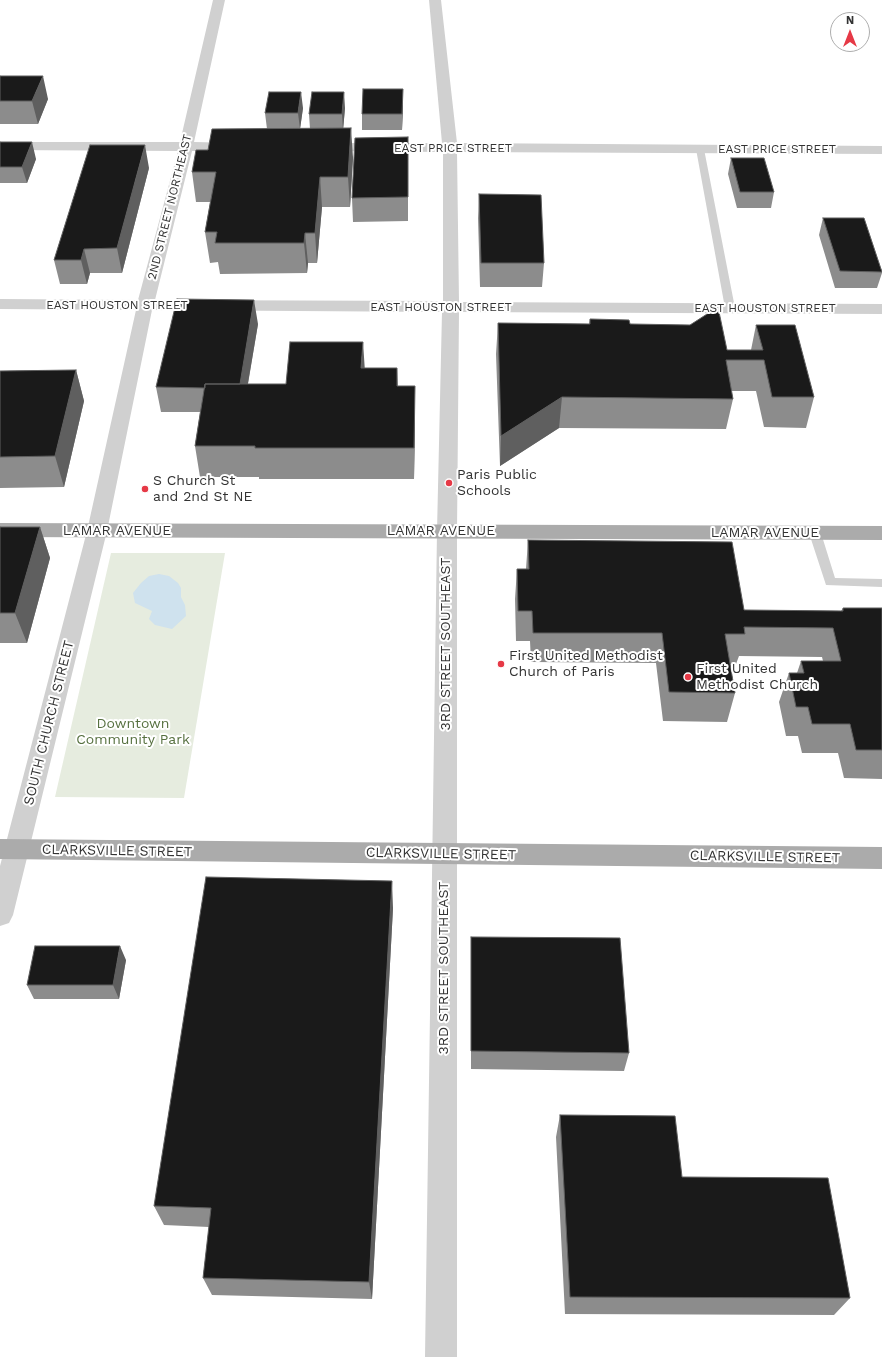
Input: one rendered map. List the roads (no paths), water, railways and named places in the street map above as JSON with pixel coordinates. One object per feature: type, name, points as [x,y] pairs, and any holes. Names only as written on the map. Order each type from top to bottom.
[{"type":"main road","name":"LAMAR AVENUE","points":[[0,530],[882,533]]},
{"type":"main road","name":"CLARKSVILLE STREET","points":[[9,849],[882,858]]},
{"type":"street","name":"2ND STREET NORTHEAST","points":[[97,531],[145,305],[186,147],[219,0]]},
{"type":"street","name":"3RD STREET SOUTHEAST","points":[[435,0],[450,148],[451,307],[447,531],[441,1357]]},
{"type":"street","points":[[0,146],[256,147]]},
{"type":"street","name":"EAST PRICE STREET","points":[[310,147],[882,150]]},
{"type":"street","name":"EAST HOUSTON STREET","points":[[0,304],[882,309]]},
{"type":"street","name":"SOUTH CHURCH STREET","points":[[0,915],[9,849],[97,531]]},
{"type":"lane","points":[[700,149],[730,308]]},
{"type":"lane","points":[[815,533],[830,582],[882,583]]},
{"type":"water","points":[[159,574],[169,576],[178,583],[181,588],[181,597],[185,605],[186,616],[172,629],[155,625],[149,619],[152,611],[135,603],[133,593],[141,583],[149,576]]},
{"type":"place","name":"Paris Public Schools","points":[[449,483]]},
{"type":"place","name":"S Church St and 2nd St NE","points":[[145,489]]},
{"type":"place","name":"First United Methodist Church of Paris","points":[[501,664]]},
{"type":"place","name":"First United Methodist Church","points":[[688,677]]},
{"type":"park label","name":"Downtown Community Park","points":[[133,732]]}]
